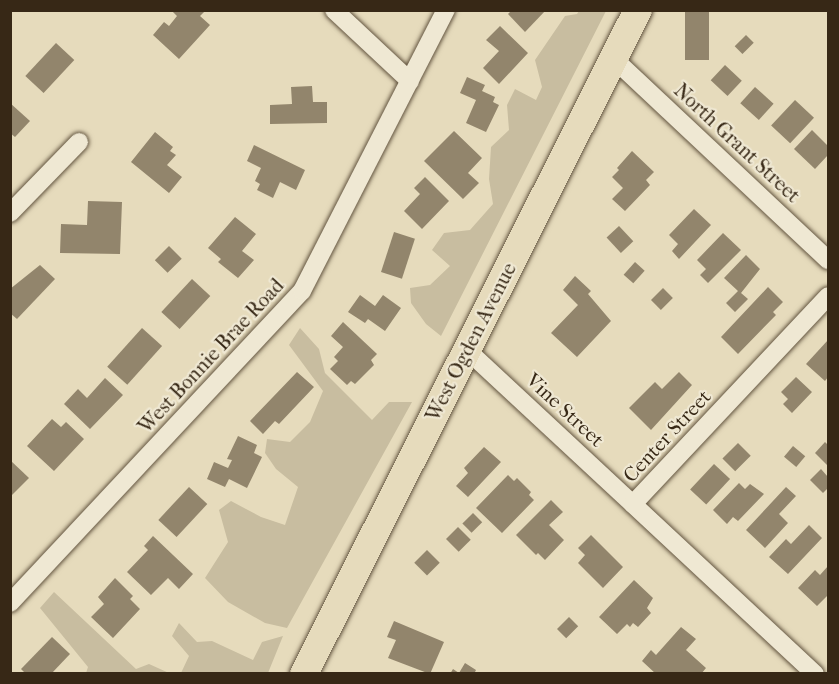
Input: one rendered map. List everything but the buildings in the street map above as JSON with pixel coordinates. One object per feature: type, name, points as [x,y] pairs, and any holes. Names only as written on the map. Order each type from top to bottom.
[{"type":"main road","name":"West Ogden Avenue","points":[[304,674],[638,10]]},
{"type":"street","points":[[334,10],[410,81]]},
{"type":"street","name":"West Bonnie Brae Road","points":[[10,603],[292,305],[313,274],[446,10]]},
{"type":"street","name":"North Grant Street","points":[[614,59],[828,260]]},
{"type":"street","points":[[10,213],[79,142]]},
{"type":"street","name":"Center Street","points":[[815,674],[633,504],[828,296]]},
{"type":"street","name":"Vine Street","points":[[467,350],[633,504]]},
{"type":"shaded area","points":[[579,11],[606,11],[441,336],[426,324],[411,303],[410,288],[430,285],[450,266],[432,250],[444,233],[470,230],[493,204],[489,179],[491,147],[509,130],[507,105],[515,89],[536,100],[542,87],[535,60],[565,16],[577,14]]},
{"type":"shaded area","points":[[300,328],[319,349],[325,373],[372,420],[389,402],[412,402],[287,628],[265,623],[228,602],[205,578],[228,542],[219,510],[231,501],[261,517],[285,525],[298,487],[276,469],[265,453],[267,439],[290,442],[310,422],[323,391],[289,345]]},
{"type":"shaded area","points":[[54,592],[136,669],[149,664],[169,673],[86,673],[88,667],[40,608]]},
{"type":"shaded area","points":[[179,623],[197,642],[212,641],[253,660],[262,642],[283,636],[268,673],[181,673],[189,656],[172,636]]}]
